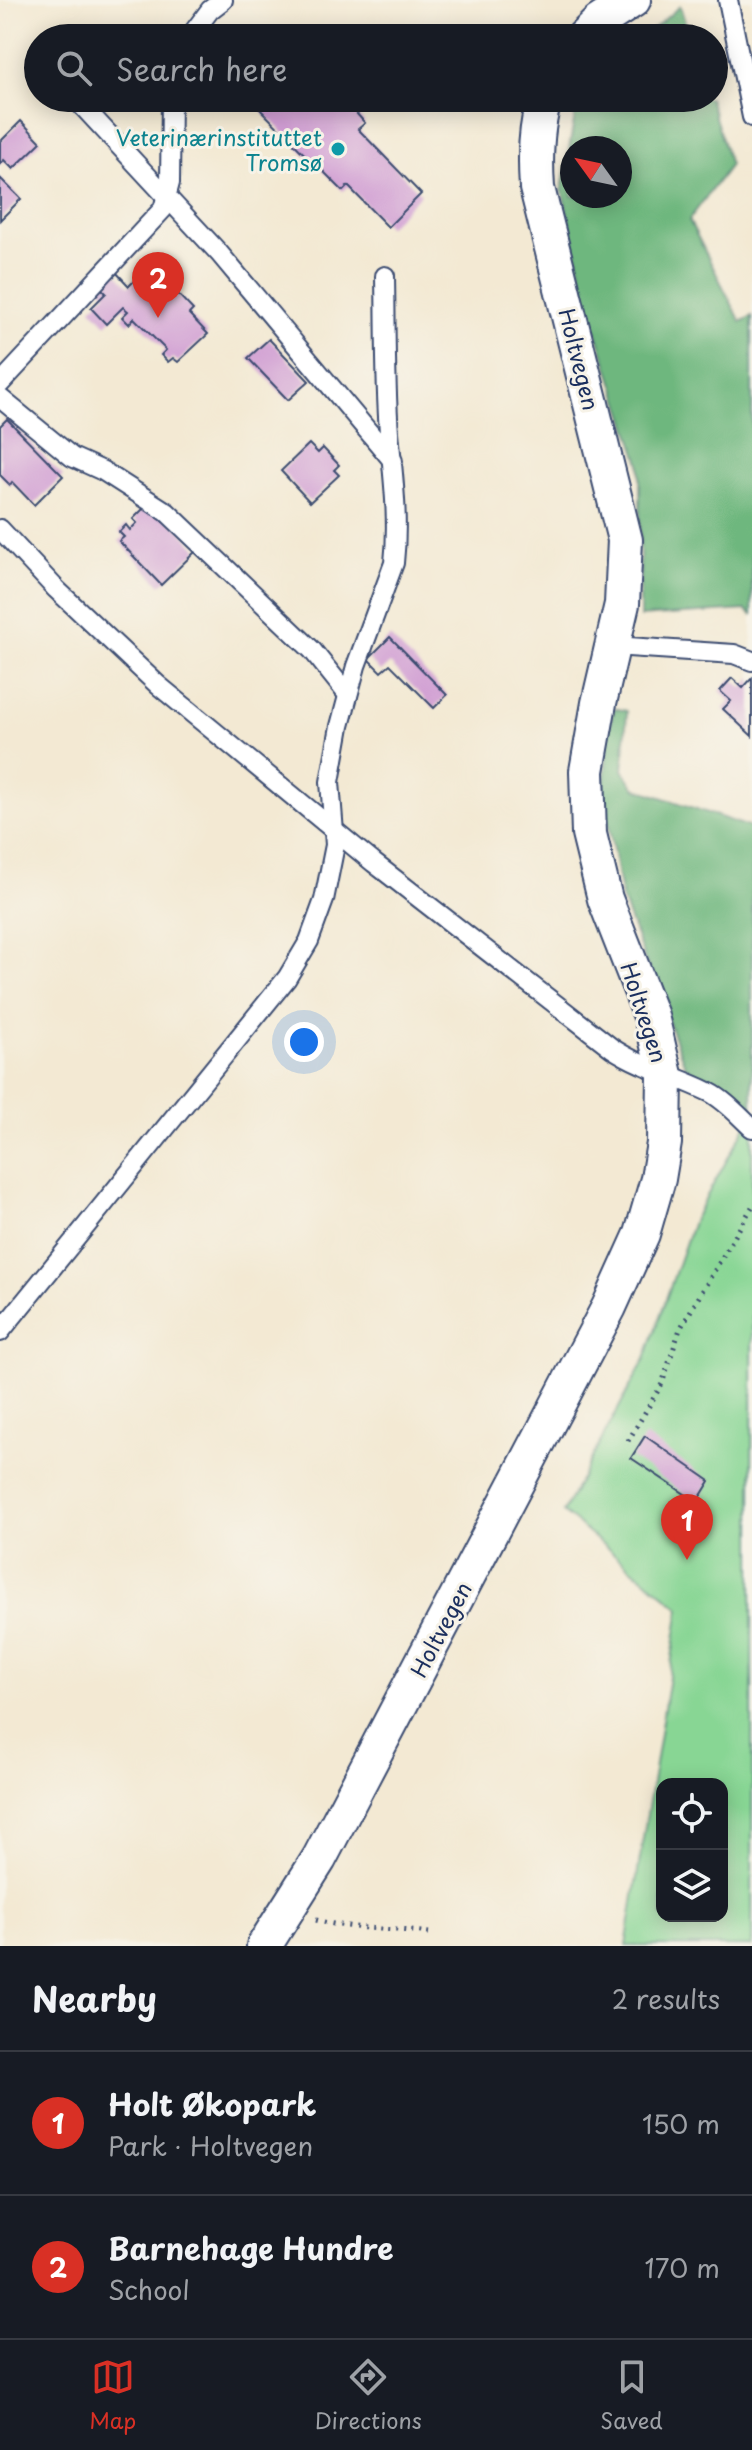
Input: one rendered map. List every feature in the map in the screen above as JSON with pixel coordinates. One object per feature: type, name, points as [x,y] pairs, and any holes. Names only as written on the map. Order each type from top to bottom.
[{"type":"street","points":[[597,24],[633,0]]},
{"type":"street","name":"Holtvegen","points":[[264,1946],[289,1910],[374,1756],[620,1285],[642,1234],[658,1179],[664,1143],[665,1075],[651,1016],[605,899],[589,834],[587,771],[622,604],[625,540],[537,188],[535,158],[542,112]]},
{"type":"lane","points":[[198,24],[223,0]]},
{"type":"lane","points":[[728,0],[752,117]]},
{"type":"lane","points":[[88,112],[168,196],[261,302],[393,461]]},
{"type":"lane","points":[[0,384],[163,209],[168,196],[171,112]]},
{"type":"lane","points":[[0,1332],[287,978],[309,941],[324,900],[335,845],[330,782],[340,726],[394,563],[398,518],[389,429],[385,276]]},
{"type":"lane","points":[[0,398],[72,457],[103,471],[167,512],[312,650],[348,695]]},
{"type":"lane","points":[[0,529],[123,654],[374,863],[612,1048],[627,1058],[710,1093],[752,1128]]},
{"type":"lane","points":[[613,646],[734,654],[752,661]]},
{"type":"path","points":[[628,1441],[662,1384],[680,1329],[752,1207]]},
{"type":"path","points":[[289,1910],[336,1926],[360,1925],[429,1933]]},
{"type":"green space","points":[[680,6],[686,24],[659,24]]},
{"type":"green space","points":[[576,112],[713,112],[730,165],[689,220],[741,322],[752,316],[752,615],[746,610],[640,617],[640,463],[590,313],[566,208],[632,208],[632,136],[571,136]]},
{"type":"green space","points":[[614,708],[627,711],[623,770],[635,788],[752,828],[752,1113],[685,1066],[622,899],[603,794]]},
{"type":"green space","points":[[752,1115],[752,1946],[626,1946],[680,1608],[563,1512],[645,1359],[694,1219]]},
{"type":"building","name":"Veterinærinstituttet Tromsø","points":[[263,112],[357,112],[365,123],[358,129],[421,194],[388,227],[348,186],[343,191]]},
{"type":"building","points":[[21,121],[41,142],[13,169],[4,160],[0,164],[0,142]]},
{"type":"building","points":[[0,178],[21,199],[0,220]]},
{"type":"building","points":[[114,270],[129,286],[143,272],[169,295],[174,290],[193,310],[189,314],[208,334],[178,362],[173,358],[168,362],[161,355],[166,350],[134,318],[129,324],[122,317],[128,311],[123,307],[106,324],[91,308],[106,293],[99,286]]},
{"type":"building","points":[[269,339],[309,381],[288,400],[248,358]]},
{"type":"building","points":[[7,419],[63,476],[34,505],[12,482],[10,485],[0,475],[0,426]]},
{"type":"building","points":[[309,444],[318,453],[323,448],[339,465],[334,470],[339,475],[310,502],[281,471]]},
{"type":"building","points":[[146,506],[156,506],[198,549],[161,585],[119,541],[124,537],[119,532],[126,525],[130,530],[137,523],[133,519]]},
{"type":"building","points":[[390,637],[447,695],[434,708],[390,664],[381,672],[368,659]]},
{"type":"building","points":[[732,678],[743,688],[752,678],[752,736],[723,709],[731,701],[720,691]]},
{"type":"building","points":[[645,1436],[710,1481],[697,1502],[631,1458]]},
{"type":"place","name":"Veterinærinstituttet Tromsø","points":[[338,149]]},
{"type":"place","name":"Barnehage Hundre","points":[[158,318]]},
{"type":"place","name":"Holt Økopark","points":[[687,1560]]}]
